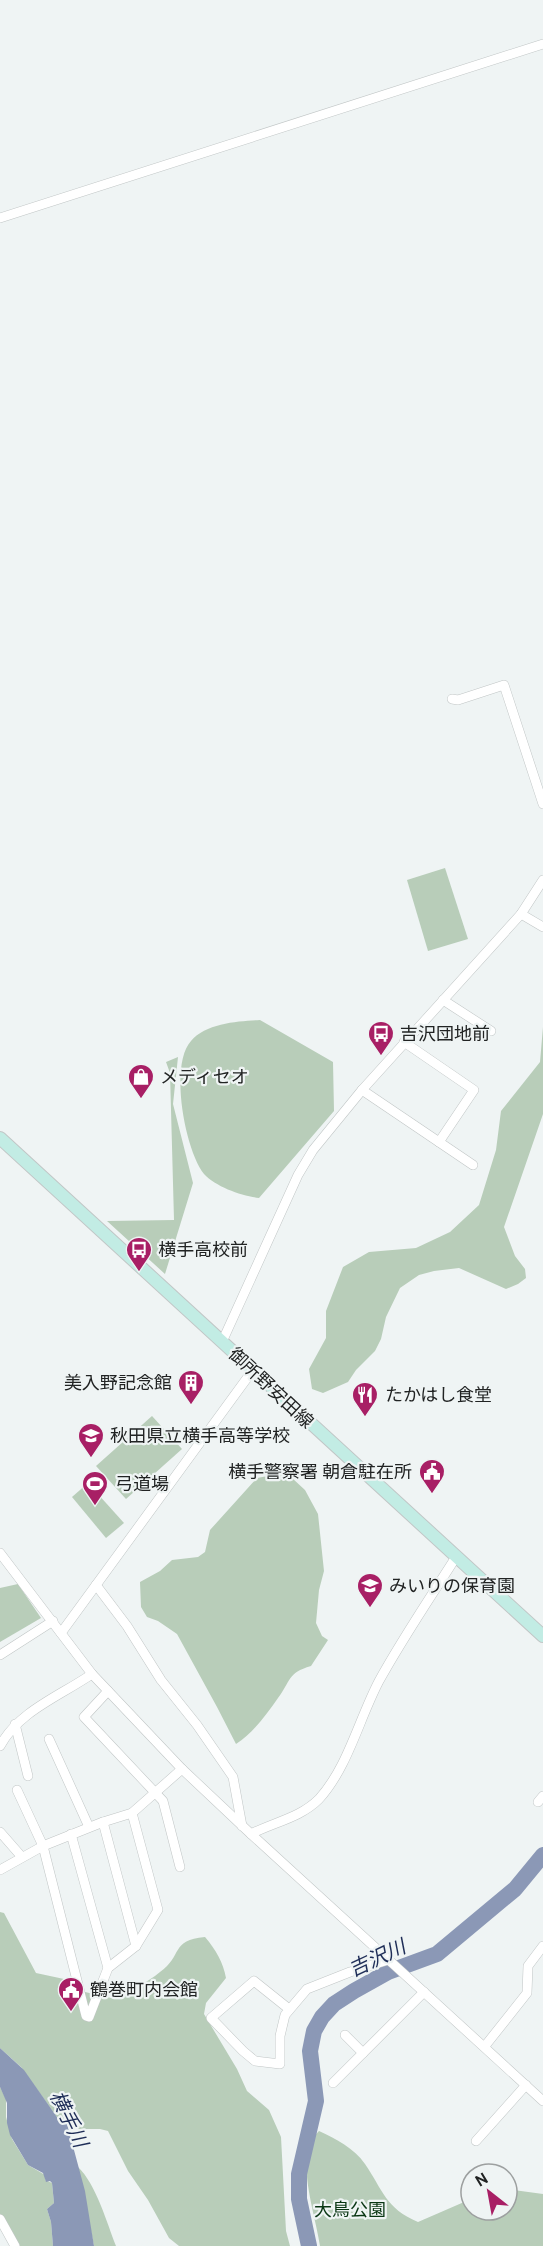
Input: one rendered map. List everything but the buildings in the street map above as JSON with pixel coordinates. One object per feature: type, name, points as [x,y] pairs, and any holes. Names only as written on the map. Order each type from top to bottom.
[{"type":"main road","name":"御所野安田線","points":[[0,1138],[543,1636]]},
{"type":"street","points":[[0,218],[543,44]]},
{"type":"street","points":[[452,699],[458,700],[504,685],[543,804]]},
{"type":"street","points":[[222,1342],[298,1175],[313,1150],[404,1042],[521,914],[543,880]]},
{"type":"street","points":[[521,914],[543,927]]},
{"type":"street","points":[[443,1000],[491,1031]]},
{"type":"street","points":[[404,1042],[474,1090],[439,1142]]},
{"type":"street","points":[[362,1090],[473,1166]]},
{"type":"street","points":[[62,1633],[253,1370]]},
{"type":"street","points":[[0,1553],[92,1674],[182,1769],[543,2101]]},
{"type":"street","points":[[251,1834],[288,1820],[306,1810],[319,1798],[338,1772],[379,1681],[456,1557]]},
{"type":"street","points":[[96,1585],[127,1626],[161,1680],[197,1725],[233,1777],[242,1826]]},
{"type":"street","points":[[0,1655],[53,1621]]},
{"type":"street","points":[[0,1746],[9,1731],[25,1716],[92,1674]]},
{"type":"street","points":[[108,1691],[84,1717],[163,1801],[180,1867]]},
{"type":"street","points":[[15,1724],[28,1776]]},
{"type":"street","points":[[49,1739],[89,1827]]},
{"type":"street","points":[[0,1870],[21,1856],[43,1846],[89,1827],[132,1813],[182,1769]]},
{"type":"street","points":[[17,1790],[43,1846],[86,2016],[89,2017],[108,1968],[136,1946],[158,1910],[132,1813]]},
{"type":"street","points":[[103,1822],[136,1946]]},
{"type":"street","points":[[0,1832],[21,1856]]},
{"type":"street","points":[[71,1834],[108,1968]]},
{"type":"street","points":[[484,2046],[527,1994],[528,1966],[543,1946]]},
{"type":"street","points":[[289,2009],[254,1981],[211,2018],[255,2061],[280,2064],[280,2036],[285,2014],[307,1989],[388,1960]]},
{"type":"street","points":[[333,2083],[424,1992]]},
{"type":"street","points":[[345,2035],[363,2053]]},
{"type":"street","points":[[476,2141],[526,2085]]},
{"type":"street","points":[[0,2219],[15,2246]]},
{"type":"green space","points":[[445,868],[468,939],[428,951],[407,880]]},
{"type":"green space","points":[[260,1020],[333,1062],[334,1111],[259,1198],[230,1190],[215,1183],[204,1174],[197,1162],[186,1128],[180,1087],[184,1053],[197,1035],[223,1024]]},
{"type":"green space","points":[[543,1027],[543,1114],[504,1227],[515,1256],[525,1269],[526,1278],[506,1289],[459,1268],[419,1275],[400,1288],[386,1317],[381,1339],[375,1351],[356,1370],[348,1382],[323,1393],[312,1389],[309,1369],[326,1338],[326,1311],[343,1267],[369,1252],[416,1248],[450,1232],[479,1205],[496,1150],[501,1111],[540,1062]]},
{"type":"green space","points":[[178,1057],[173,1104],[193,1183],[165,1274],[107,1221],[174,1220],[170,1073],[166,1062]]},
{"type":"green space","points":[[152,1416],[182,1449],[126,1499],[96,1466]]},
{"type":"green space","points":[[279,1474],[292,1478],[305,1490],[318,1514],[324,1571],[319,1590],[316,1623],[322,1636],[328,1640],[311,1666],[290,1678],[259,1723],[236,1744],[177,1634],[158,1621],[147,1617],[141,1607],[140,1582],[160,1571],[172,1560],[198,1557],[205,1552],[210,1530],[257,1478]]},
{"type":"green space","name":"弓道場","points":[[88,1483],[124,1523],[106,1538],[72,1497]]},
{"type":"green space","points":[[18,1584],[41,1618],[0,1642],[0,1588]]},
{"type":"green space","points":[[0,1912],[4,1913],[36,1973],[64,1979],[85,1992],[116,1999],[160,1972],[186,1941],[205,1937],[218,1956],[226,1978],[206,2003],[204,2014],[237,2069],[247,2091],[269,2110],[281,2137],[286,2231],[290,2246],[179,2246],[169,2238],[148,2200],[128,2171],[108,2131],[76,2129],[59,2120],[21,2067],[0,2048]]},
{"type":"green space","points":[[0,2087],[6,2099],[6,2117],[12,2139],[28,2165],[45,2175],[45,2180],[52,2183],[54,2203],[47,2209],[51,2222],[53,2246],[15,2246],[0,2219]]},
{"type":"green space","name":"大鳥公園","points":[[319,2131],[356,2153],[391,2204],[407,2217],[418,2222],[459,2204],[459,2222],[519,2222],[519,2191],[543,2194],[543,2246],[320,2246],[309,2194],[306,2166],[307,2153],[313,2138]]},
{"type":"green space","points":[[78,2167],[96,2193],[116,2246],[94,2246]]},
{"type":"water","points":[[0,2048],[24,2070],[59,2120],[67,2124],[85,2191],[94,2246],[53,2246],[51,2222],[47,2209],[54,2203],[52,2183],[46,2182],[43,2173],[28,2165],[10,2135],[7,2123],[7,2103],[0,2087]]},
{"type":"waterway","name":"吉沢川","points":[[309,2246],[299,2199],[299,2174],[316,2101],[310,2051],[314,2031],[322,2017],[334,2004],[388,1972],[437,1954],[515,1889],[543,1855]]},
{"type":"place","name":"吉沢団地前","points":[[381,1057]]},
{"type":"place","name":"メディセオ","points":[[141,1100]]},
{"type":"place","name":"横手高校前","points":[[139,1273]]},
{"type":"place","name":"美入野記念館","points":[[191,1406]]},
{"type":"place","name":"たかはし食堂","points":[[365,1418]]},
{"type":"place","name":"秋田県立横手高等学校","points":[[91,1459]]},
{"type":"place","name":"横手警察署 朝倉駐在所","points":[[432,1495]]},
{"type":"place","name":"弓道場","points":[[95,1507]]},
{"type":"place","name":"みいりの保育園","points":[[370,1609]]},
{"type":"place","name":"鶴巻町内会館","points":[[71,2013]]},
{"type":"water label","name":"横手川","points":[[69,2119]]}]
